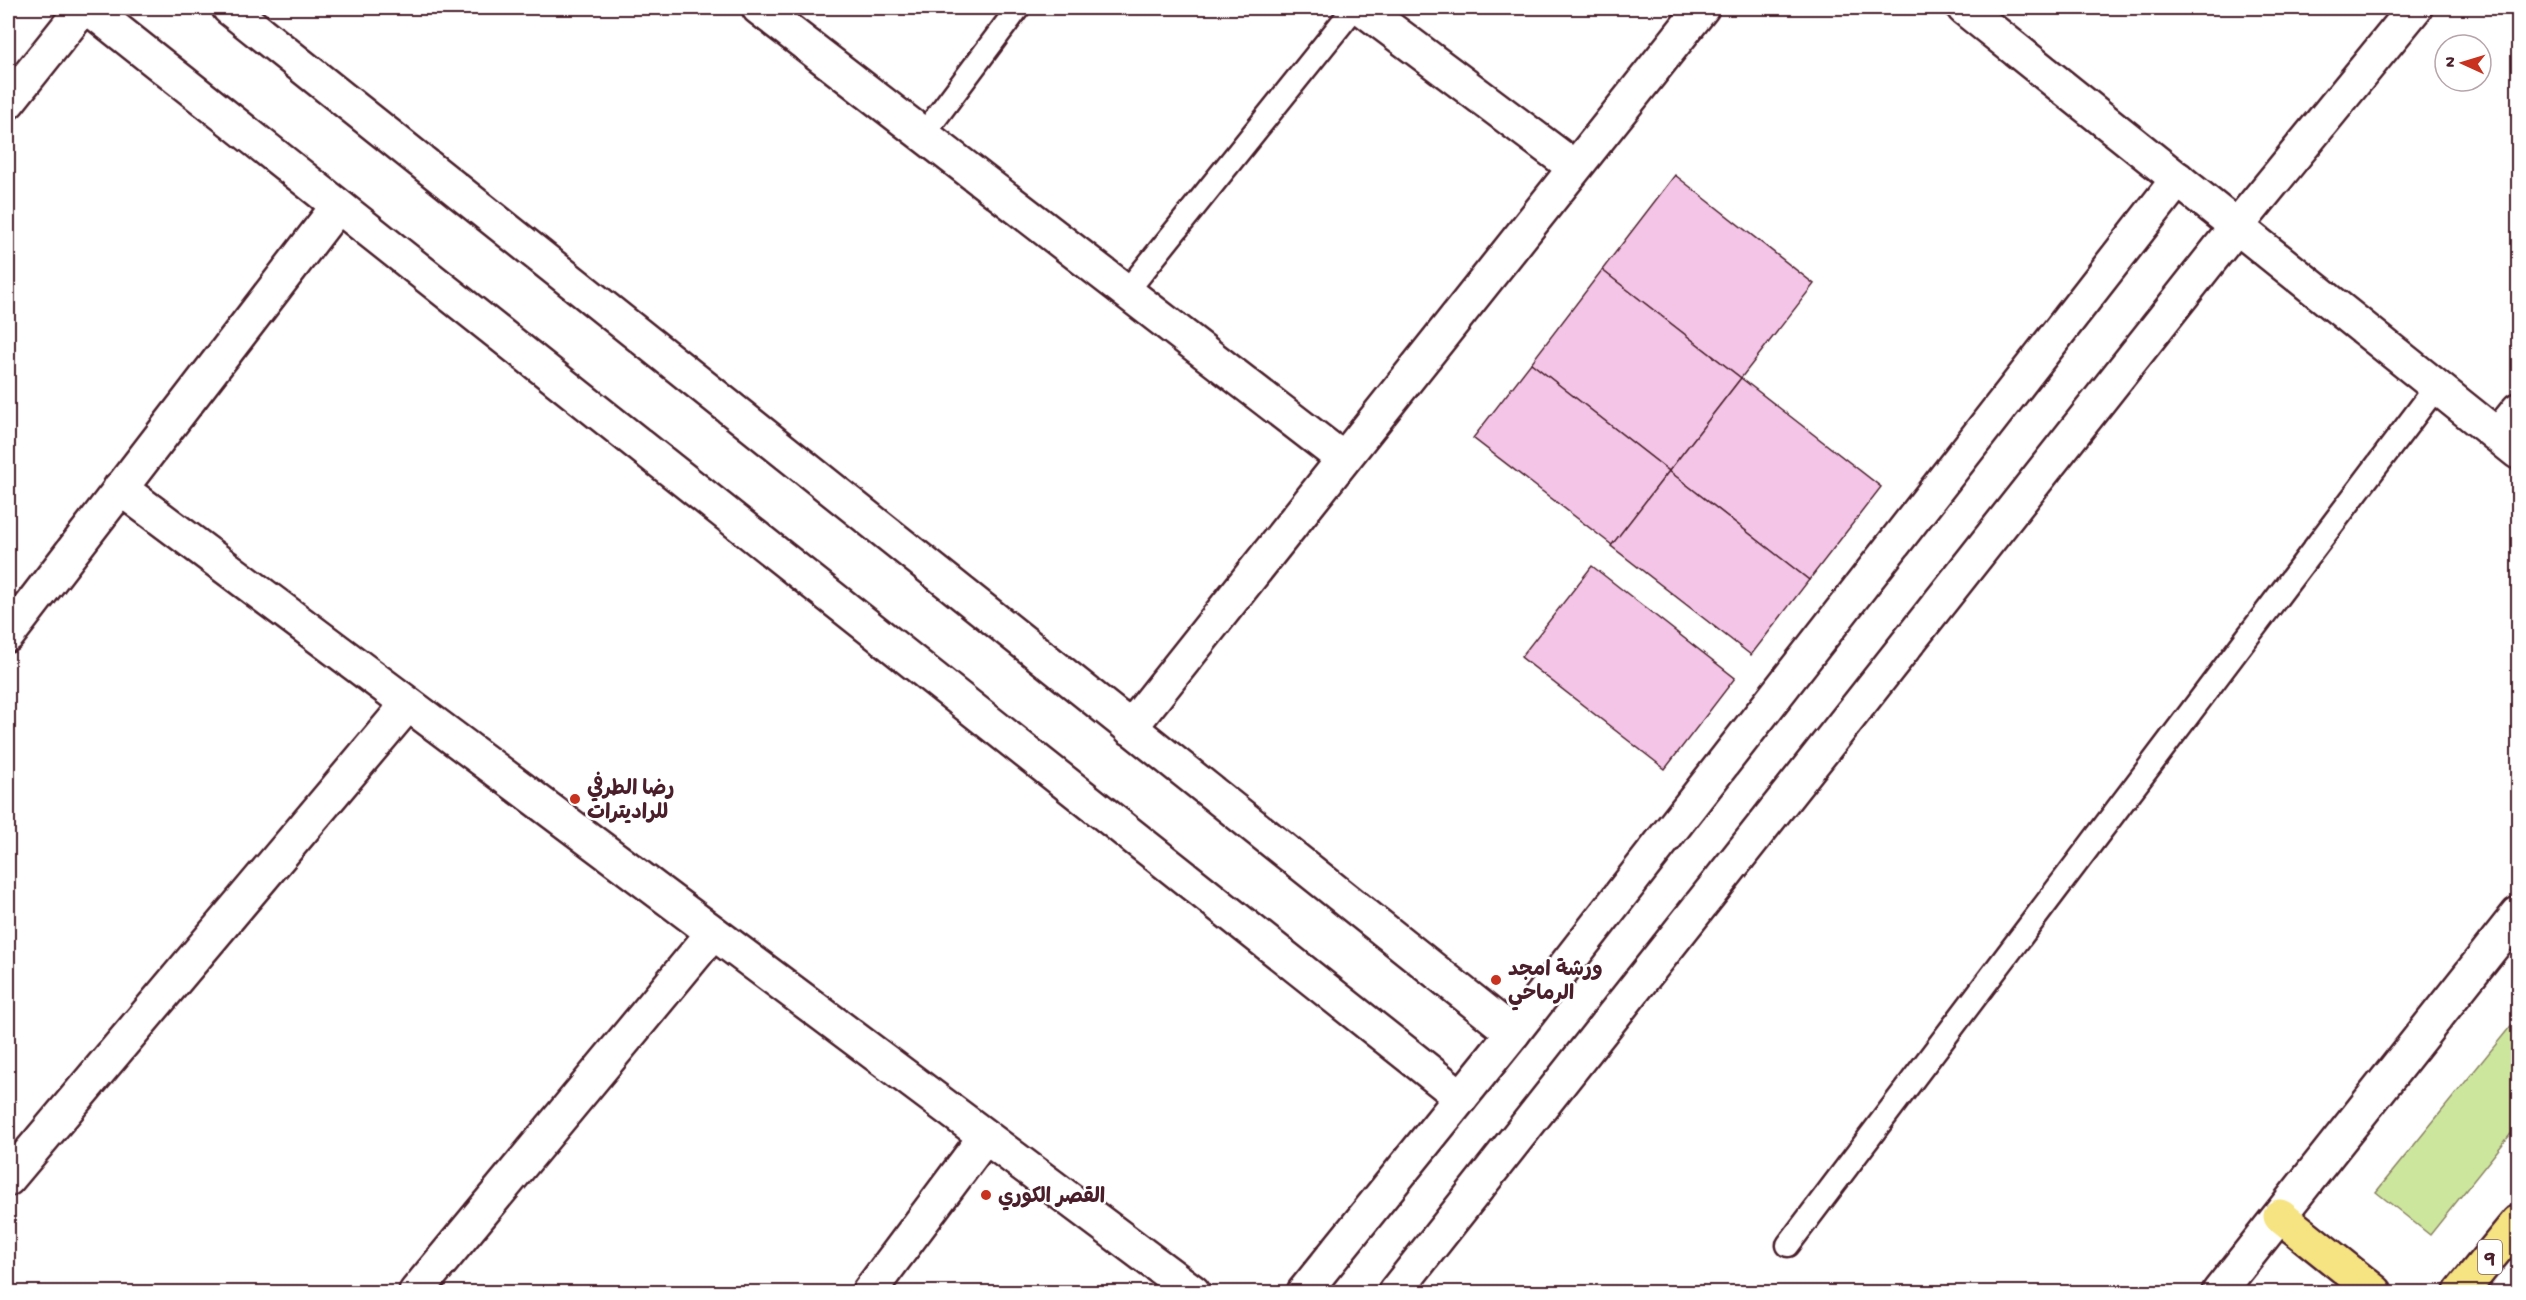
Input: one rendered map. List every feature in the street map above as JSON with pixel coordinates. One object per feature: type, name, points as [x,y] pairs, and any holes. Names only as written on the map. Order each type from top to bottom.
[{"type":"highway","points":[[2280,1216],[2375,1293]]},
{"type":"highway","name":"9","points":[[2461,1293],[2518,1221]]},
{"type":"street","points":[[8,102],[83,8]]},
{"type":"street","points":[[89,8],[1461,1097]]},
{"type":"street","points":[[229,8],[1513,1033]]},
{"type":"street","points":[[761,8],[1344,459]]},
{"type":"street","points":[[1362,8],[1574,167]]},
{"type":"street","points":[[1130,728],[1702,8]]},
{"type":"street","points":[[1964,8],[2508,444],[2518,410]]},
{"type":"street","points":[[1395,1293],[2236,226],[2415,8]]},
{"type":"street","points":[[1304,1293],[1513,1033],[2178,179]]},
{"type":"street","points":[[8,634],[338,206]]},
{"type":"street","points":[[120,488],[1192,1293]]},
{"type":"street","points":[[8,1179],[408,704]]},
{"type":"street","points":[[2219,1293],[2518,914]]},
{"type":"street","points":[[416,1293],[713,933]]},
{"type":"street","points":[[869,1293],[985,1137]]},
{"type":"lane","points":[[923,135],[1018,8]]},
{"type":"lane","points":[[1126,291],[1354,8]]},
{"type":"lane","points":[[1788,1245],[2437,386]]},
{"type":"green space","points":[[2518,1017],[2518,1125],[2430,1235],[2376,1192]]},
{"type":"building","points":[[1675,175],[1814,284],[1741,378],[1602,270]]},
{"type":"building","points":[[1602,270],[1741,378],[1669,471],[1531,363]]},
{"type":"building","points":[[1531,363],[1669,471],[1612,545],[1473,438]]},
{"type":"building","points":[[1741,378],[1881,487],[1809,580],[1669,471]]},
{"type":"building","points":[[1669,471],[1809,580],[1751,655],[1611,546]]},
{"type":"building","points":[[1592,566],[1735,678],[1665,769],[1521,657]]},
{"type":"place","name":"رضا الطرفي للراديترات","points":[[575,799]]},
{"type":"place","name":"ورشة امجد الرماحي","points":[[1496,980]]},
{"type":"place","name":"القصر الكوري","points":[[986,1195]]}]
